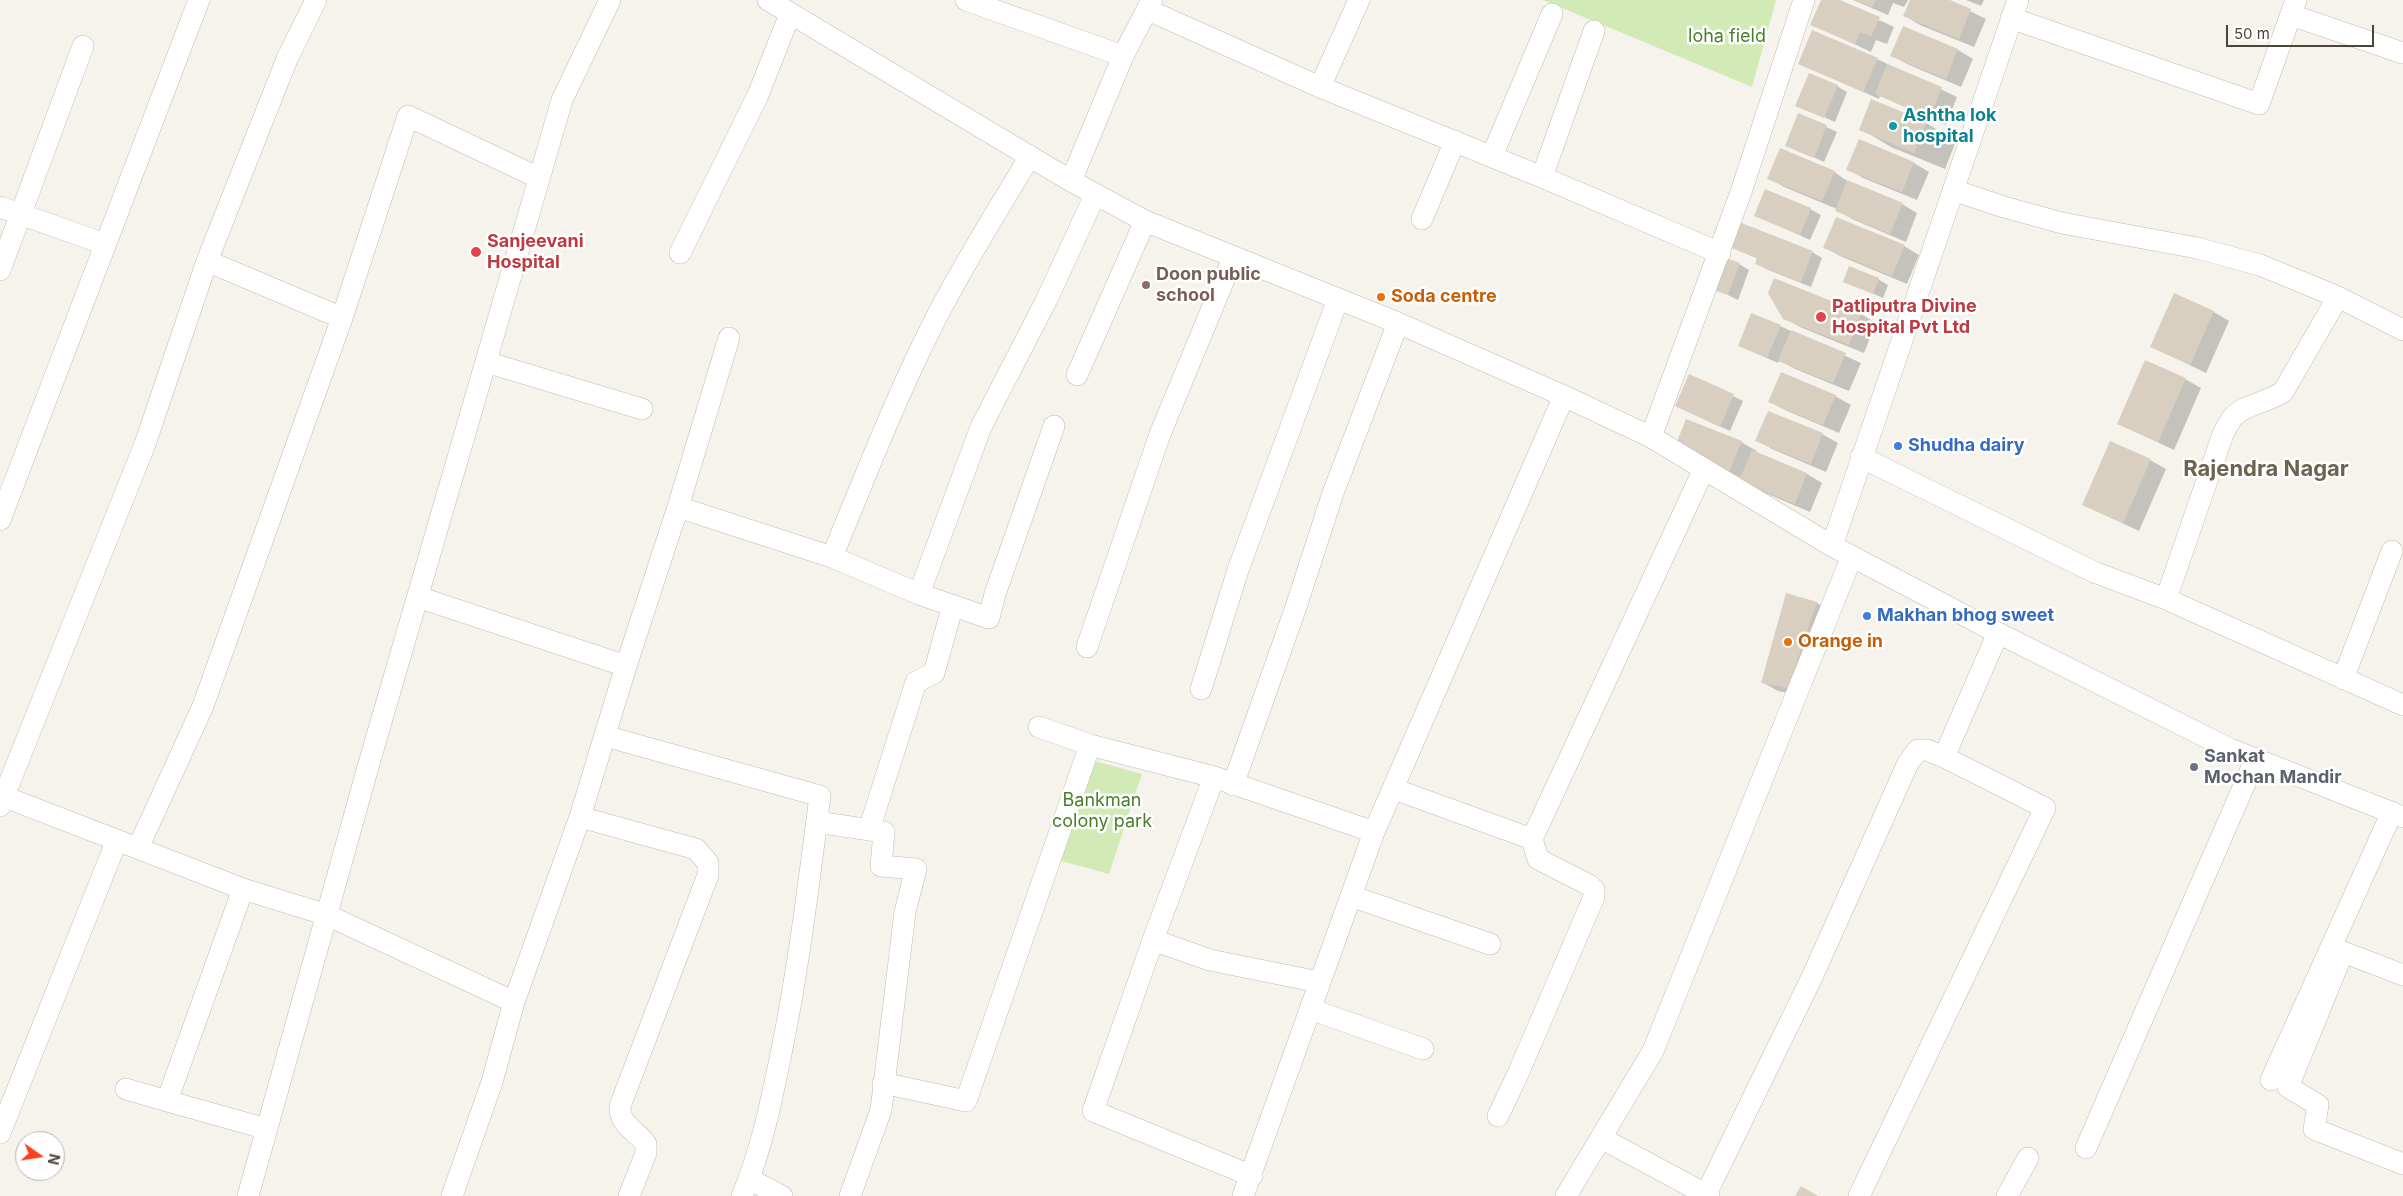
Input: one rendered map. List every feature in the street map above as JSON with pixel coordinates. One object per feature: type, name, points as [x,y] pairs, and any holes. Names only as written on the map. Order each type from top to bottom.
[{"type":"street","points":[[0,520],[199,0]]},
{"type":"street","points":[[316,0],[287,59],[208,261],[145,444],[1,799],[117,840],[243,889],[327,915],[514,1002]]},
{"type":"street","points":[[248,1196],[418,597],[562,100],[610,0]]},
{"type":"street","points":[[966,0],[1123,56]]},
{"type":"street","points":[[1320,87],[1359,0]]},
{"type":"street","points":[[1651,437],[1720,252],[1804,0]]},
{"type":"street","points":[[680,253],[758,95],[777,5],[1071,181],[1145,221],[1398,323],[1564,396],[1651,437],[1832,546],[1998,634],[2230,749],[2398,815],[2270,1080]]},
{"type":"street","points":[[1071,181],[1123,56],[1150,5],[1320,87],[1492,156],[1720,252]]},
{"type":"street","points":[[1832,546],[2015,9],[2259,104],[2294,8],[2403,52]]},
{"type":"street","points":[[1492,156],[1552,14]]},
{"type":"street","points":[[1542,177],[1594,31]]},
{"type":"street","points":[[0,270],[83,46]]},
{"type":"street","points":[[138,848],[203,706],[342,318],[408,116],[539,178]]},
{"type":"street","points":[[1422,220],[1455,141]]},
{"type":"street","points":[[832,557],[891,414],[932,326],[955,282],[1030,156]]},
{"type":"street","points":[[1953,190],[2062,223],[2197,248],[2260,265],[2338,296],[2403,330]]},
{"type":"street","points":[[919,594],[981,427],[1046,300],[1095,195]]},
{"type":"street","points":[[0,207],[105,244]]},
{"type":"street","points":[[1076,375],[1145,221]]},
{"type":"street","points":[[1087,647],[1160,434],[1233,258]]},
{"type":"street","points":[[208,261],[342,318]]},
{"type":"street","points":[[2166,599],[2223,434],[2232,418],[2240,411],[2271,400],[2282,392],[2338,296]]},
{"type":"street","points":[[1201,689],[1238,570],[1338,299]]},
{"type":"street","points":[[1252,1176],[1093,1110],[1153,940],[1224,781],[1296,607],[1332,493],[1398,323]]},
{"type":"street","points":[[452,1196],[492,1082],[514,1002],[580,816],[678,507],[729,338]]},
{"type":"street","points":[[486,362],[642,409]]},
{"type":"street","points":[[1243,1196],[1252,1176],[1319,982],[1374,832],[1564,396]]},
{"type":"street","points":[[678,507],[832,557],[919,594],[990,618],[995,594],[1054,426]]},
{"type":"street","points":[[1861,457],[2094,572],[2166,599],[2403,705]]},
{"type":"street","points":[[1498,1116],[1594,897],[1594,890],[1589,885],[1538,859],[1532,839],[1704,469]]},
{"type":"street","points":[[2343,679],[2392,551]]},
{"type":"street","points":[[1566,1196],[1653,1051],[1852,556]]},
{"type":"street","points":[[418,597],[626,666]]},
{"type":"street","points":[[869,830],[916,682],[934,673],[953,605]]},
{"type":"street","points":[[1944,757],[1998,634]]},
{"type":"street","points":[[1039,727],[1090,745],[1224,781],[1374,832]]},
{"type":"street","points":[[605,736],[820,796],[806,905],[786,1030],[772,1098],[746,1188],[782,1196]]},
{"type":"street","points":[[883,1083],[966,1101],[1090,745]]},
{"type":"street","points":[[1601,1138],[1707,1195],[1813,975],[1908,763],[1918,750],[1927,750],[2045,808],[1859,1196]]},
{"type":"street","points":[[2086,1148],[2256,758]]},
{"type":"street","points":[[1394,789],[1532,839]]},
{"type":"street","points":[[580,816],[696,849],[708,863],[708,875],[620,1106],[620,1115],[623,1121],[646,1144],[646,1153],[629,1196]]},
{"type":"street","points":[[817,822],[884,832],[881,866],[916,869],[905,912],[881,1110],[850,1196]]},
{"type":"street","points":[[0,1133],[117,840]]},
{"type":"street","points":[[167,1101],[243,889]]},
{"type":"street","points":[[1352,896],[1490,944]]},
{"type":"street","points":[[1153,940],[1210,960],[1319,982]]},
{"type":"street","points":[[2403,976],[2343,952],[2288,1087],[2318,1105],[2314,1128],[2403,1164]]},
{"type":"street","points":[[1310,1008],[1423,1049]]},
{"type":"street","points":[[126,1089],[267,1129]]},
{"type":"street","points":[[2007,1196],[2028,1158]]},
{"type":"green space","name":"loha field","points":[[1543,0],[1776,0],[1752,87]]},
{"type":"green space","name":"Bankman colony park","points":[[1091,760],[1142,774],[1109,874],[1058,860]]},
{"type":"building","points":[[1821,0],[1840,0],[1880,17],[1871,36],[1860,32],[1855,44],[1810,25]]},
{"type":"building","points":[[1855,0],[1876,0],[1872,7]]},
{"type":"building","points":[[1910,0],[1950,0],[1971,9],[1959,39],[1903,16]]},
{"type":"building","points":[[1903,26],[1958,49],[1946,79],[1890,56]]},
{"type":"building","points":[[1812,30],[1878,58],[1863,92],[1798,64]]},
{"type":"building","points":[[1887,64],[1942,87],[1930,117],[1875,94]]},
{"type":"building","points":[[1809,73],[1838,85],[1824,118],[1795,106]]},
{"type":"building","name":"Ashtha lok hospital","points":[[1871,99],[1927,122],[1914,153],[1859,130]]},
{"type":"building","points":[[1798,113],[1827,125],[1814,158],[1785,146]]},
{"type":"building","points":[[1859,139],[1914,162],[1902,192],[1846,170]]},
{"type":"building","points":[[1780,148],[1835,171],[1822,201],[1767,179]]},
{"type":"building","points":[[1847,180],[1903,203],[1890,234],[1835,211]]},
{"type":"building","points":[[1765,189],[1811,208],[1800,235],[1754,216]]},
{"type":"building","points":[[1836,217],[1905,245],[1892,276],[1823,248]]},
{"type":"building","points":[[1739,222],[1813,251],[1801,282],[1755,264],[1757,258],[1729,247]]},
{"type":"building","points":[[1726,258],[1740,263],[1728,295],[1714,290]]},
{"type":"building","points":[[1849,266],[1879,278],[1873,294],[1843,282]]},
{"type":"building","points":[[1774,278],[1861,313],[1849,345],[1783,319],[1768,293]]},
{"type":"building","points":[[2174,293],[2214,311],[2190,365],[2150,347]]},
{"type":"building","points":[[1751,313],[1781,325],[1767,358],[1738,346]]},
{"type":"building","points":[[1791,330],[1846,353],[1833,383],[1778,361]]},
{"type":"building","points":[[2145,360],[2186,378],[2158,442],[2117,424]]},
{"type":"building","points":[[1781,372],[1836,395],[1823,425],[1768,402]]},
{"type":"building","points":[[1689,374],[1734,394],[1720,427],[1675,406]]},
{"type":"building","points":[[1768,411],[1823,433],[1811,464],[1755,441]]},
{"type":"building","points":[[1686,419],[1742,441],[1729,472],[1674,449]]},
{"type":"building","points":[[2110,441],[2151,459],[2123,523],[2082,505]]},
{"type":"building","points":[[1752,450],[1807,473],[1795,504],[1739,481]]},
{"type":"building","name":"Orange in","points":[[1786,593],[1817,602],[1788,688],[1761,683]]},
{"type":"building","points":[[1801,1186],[1818,1196],[1795,1196]]},
{"type":"place","name":"Ashtha lok hospital","points":[[1893,126]]},
{"type":"place","name":"Sanjeevani Hospital","points":[[476,252]]},
{"type":"place","name":"Doon public school","points":[[1146,285]]},
{"type":"place","name":"Soda centre","points":[[1381,297]]},
{"type":"place","name":"Patliputra Divine Hospital Pvt Ltd","points":[[1821,317]]},
{"type":"place","name":"Shudha dairy","points":[[1898,446]]},
{"type":"place","name":"Makhan bhog sweet","points":[[1867,616]]},
{"type":"place","name":"Orange in","points":[[1788,642]]},
{"type":"place","name":"Sankat Mochan Mandir","points":[[2194,767]]},
{"type":"district","name":"Rajendra Nagar","points":[[2266,469]]}]
